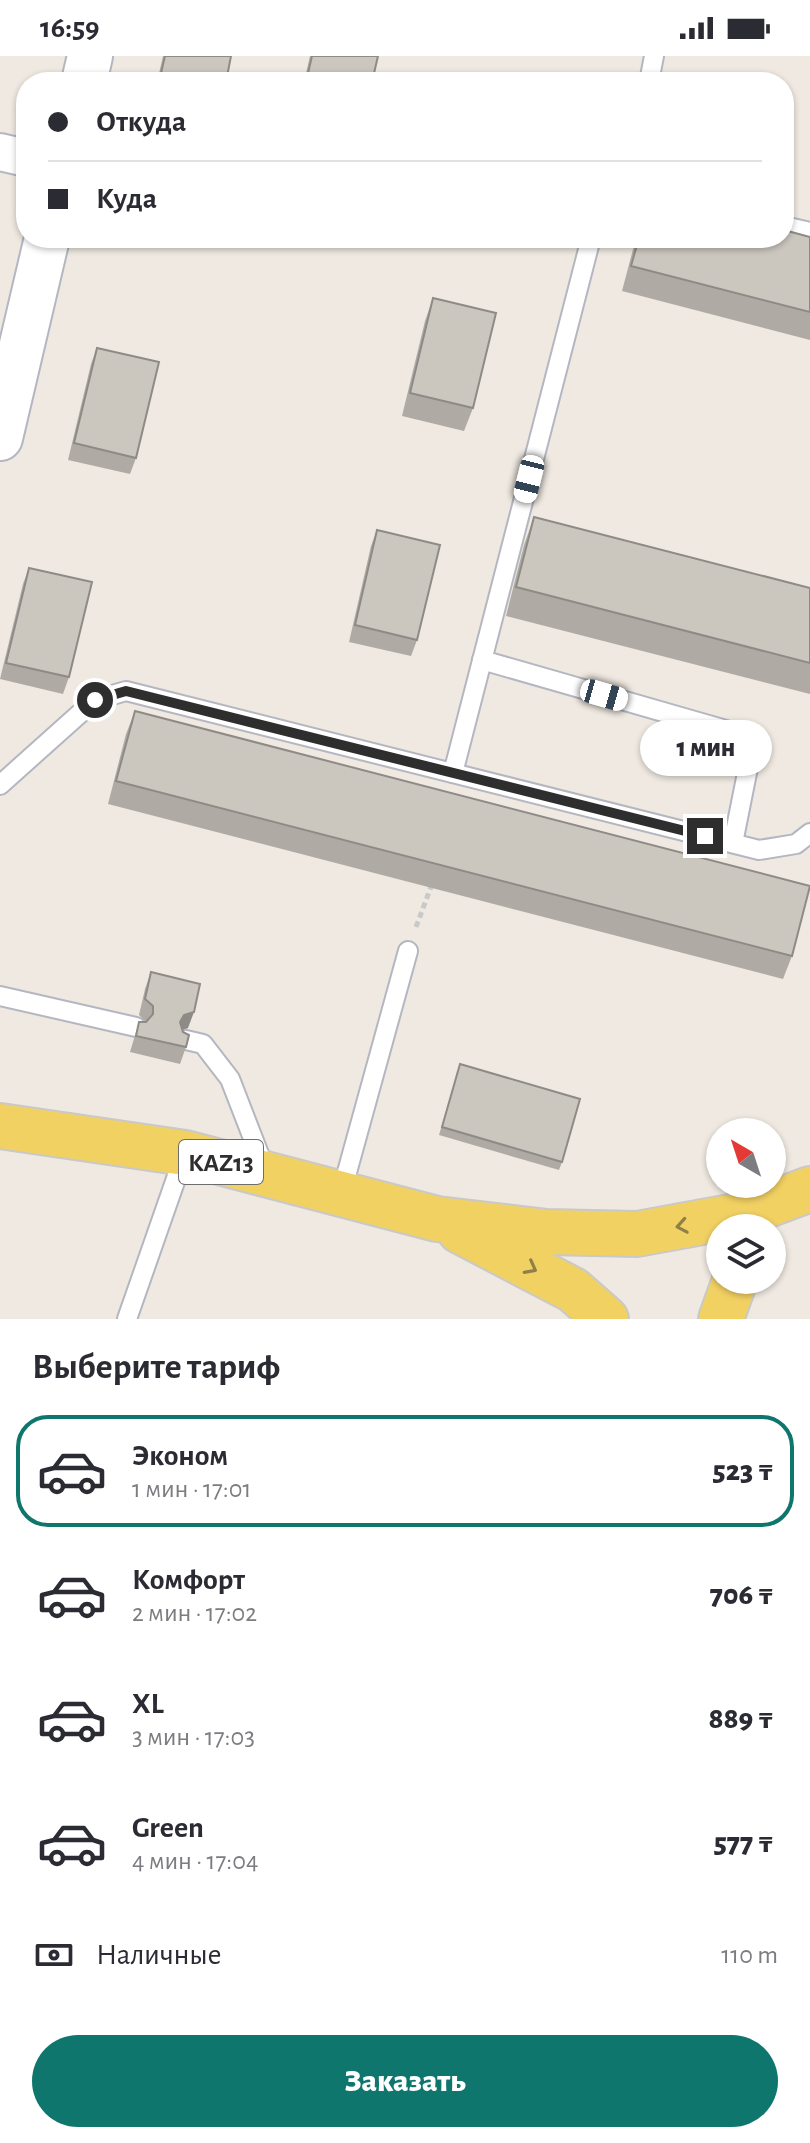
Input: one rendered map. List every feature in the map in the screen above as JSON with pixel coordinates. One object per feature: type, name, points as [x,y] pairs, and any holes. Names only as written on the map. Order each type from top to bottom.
[{"type":"main road","name":"KAZ13","points":[[0,1126],[185,1153],[437,1219],[547,1232],[637,1234],[741,1215],[810,1191]]},
{"type":"main road","name":"KAZ13","points":[[783,1214],[810,1191]]},
{"type":"main road","name":"KAZ13","points":[[437,1219],[573,1290],[606,1319]]},
{"type":"main road","points":[[721,1319],[730,1294]]},
{"type":"street","points":[[0,438],[45,248]]},
{"type":"lane","points":[[453,773],[588,248]]},
{"type":"lane","points":[[482,660],[726,730],[747,743],[749,763],[733,843]]},
{"type":"lane","points":[[0,785],[95,700],[126,691],[759,850],[796,844],[810,833]]},
{"type":"lane","points":[[341,1194],[408,951]]},
{"type":"lane","points":[[0,996],[136,1027]]},
{"type":"lane","points":[[186,1040],[203,1044],[230,1079],[267,1175]]},
{"type":"lane","points":[[127,1319],[185,1153]]},
{"type":"path","points":[[408,951],[434,880]]},
{"type":"building","points":[[165,56],[231,56],[228,72],[161,72]]},
{"type":"building","points":[[312,56],[378,56],[374,72],[308,72]]},
{"type":"building","points":[[794,233],[810,237],[810,312],[631,266],[636,248],[794,248]]},
{"type":"building","points":[[433,298],[496,313],[473,408],[410,393]]},
{"type":"building","points":[[97,348],[159,362],[136,458],[74,443]]},
{"type":"building","points":[[534,517],[810,588],[810,663],[516,587]]},
{"type":"building","points":[[377,530],[440,545],[417,640],[355,625]]},
{"type":"building","points":[[29,568],[92,582],[69,677],[6,663]]},
{"type":"building","points":[[135,711],[810,886],[792,956],[116,781]]},
{"type":"building","points":[[151,972],[200,984],[194,1012],[184,1015],[180,1022],[183,1032],[189,1035],[186,1047],[136,1036],[139,1022],[146,1022],[153,1014],[153,1006],[145,999]]},
{"type":"building","points":[[460,1064],[580,1099],[562,1162],[442,1127]]},
{"type":"route","points":[[95,700],[126,691],[705,836]]}]
